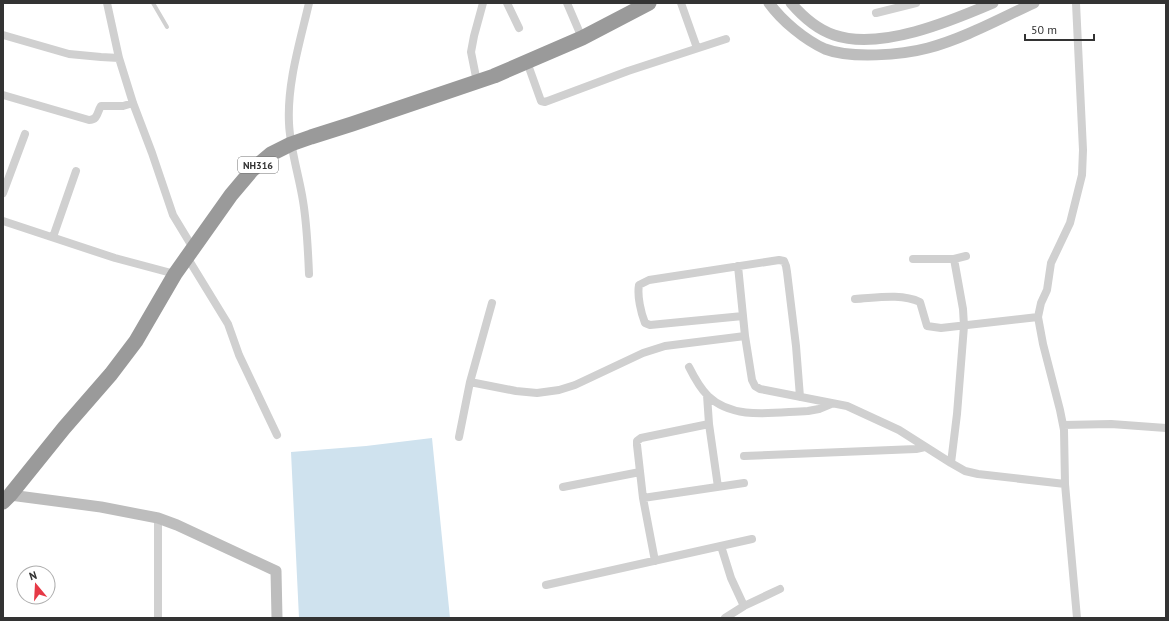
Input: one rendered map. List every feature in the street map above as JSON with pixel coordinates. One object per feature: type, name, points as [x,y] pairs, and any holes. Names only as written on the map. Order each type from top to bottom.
[{"type":"highway","name":"NH316","points":[[5,498],[111,374],[136,341],[174,274],[231,195],[252,170],[271,154],[291,144],[477,82],[582,38],[649,3]]},
{"type":"main road","points":[[769,3],[792,28],[825,49],[844,53],[866,55],[896,54],[927,48],[976,30],[1034,3]]},
{"type":"main road","points":[[791,3],[803,16],[818,28],[834,36],[850,39],[886,38],[913,33],[962,16],[993,3]]},
{"type":"main road","points":[[5,498],[101,507],[158,518],[177,525],[276,571],[277,618]]},
{"type":"street","points":[[107,3],[119,58],[133,103],[173,215],[190,252],[228,324],[242,362],[276,435]]},
{"type":"street","points":[[309,3],[292,82],[289,122],[291,144],[303,199],[308,231],[309,274]]},
{"type":"street","points":[[477,82],[471,52],[483,3]]},
{"type":"street","points":[[507,3],[519,28]]},
{"type":"street","points":[[567,3],[582,38]]},
{"type":"street","points":[[681,3],[697,48]]},
{"type":"street","points":[[1076,3],[1083,150],[1082,175],[1070,223],[1051,263],[1047,290],[1041,303],[1038,317],[1043,344],[1063,425],[1065,484],[1077,618]]},
{"type":"street","points":[[876,13],[911,4]]},
{"type":"street","points":[[3,35],[69,54],[119,58]]},
{"type":"street","points":[[527,62],[540,101],[546,102],[628,71],[726,38]]},
{"type":"street","points":[[3,95],[36,106],[92,120],[96,118],[101,106],[117,106],[133,103]]},
{"type":"street","points":[[3,193],[25,134]]},
{"type":"street","points":[[52,238],[76,171]]},
{"type":"street","points":[[3,221],[115,258],[174,274]]},
{"type":"street","points":[[913,259],[954,259],[966,256]]},
{"type":"street","points":[[951,463],[957,414],[964,326],[963,309],[954,259]]},
{"type":"street","points":[[743,316],[650,325],[645,323],[643,318],[638,290],[639,285],[649,280],[779,260],[784,262],[786,266],[796,346],[800,397]]},
{"type":"street","points":[[738,266],[745,336],[752,380],[755,386],[760,389],[847,406],[899,430],[965,471],[978,474],[1065,484]]},
{"type":"street","points":[[855,299],[893,297],[914,299],[920,302],[927,326],[941,328],[1038,317]]},
{"type":"street","points":[[459,438],[470,382],[492,303]]},
{"type":"street","points":[[470,382],[516,391],[536,393],[559,390],[575,385],[643,353],[665,346],[745,336]]},
{"type":"street","points":[[689,367],[707,395],[727,408],[742,413],[808,411],[818,409],[832,403]]},
{"type":"street","points":[[707,395],[709,424],[718,487]]},
{"type":"street","points":[[655,561],[643,498],[637,441],[640,438],[709,424]]},
{"type":"street","points":[[1063,425],[1111,424],[1166,428]]},
{"type":"street","points":[[744,456],[916,449],[925,447]]},
{"type":"street","points":[[563,487],[640,472]]},
{"type":"street","points":[[643,498],[744,483]]},
{"type":"street","points":[[158,518],[158,618]]},
{"type":"street","points":[[546,584],[752,539]]},
{"type":"street","points":[[722,546],[730,578],[744,606]]},
{"type":"street","points":[[725,618],[744,606],[780,589]]},
{"type":"lane","points":[[153,3],[167,27]]},
{"type":"water","points":[[432,438],[450,618],[299,618],[291,452],[366,446]]}]
